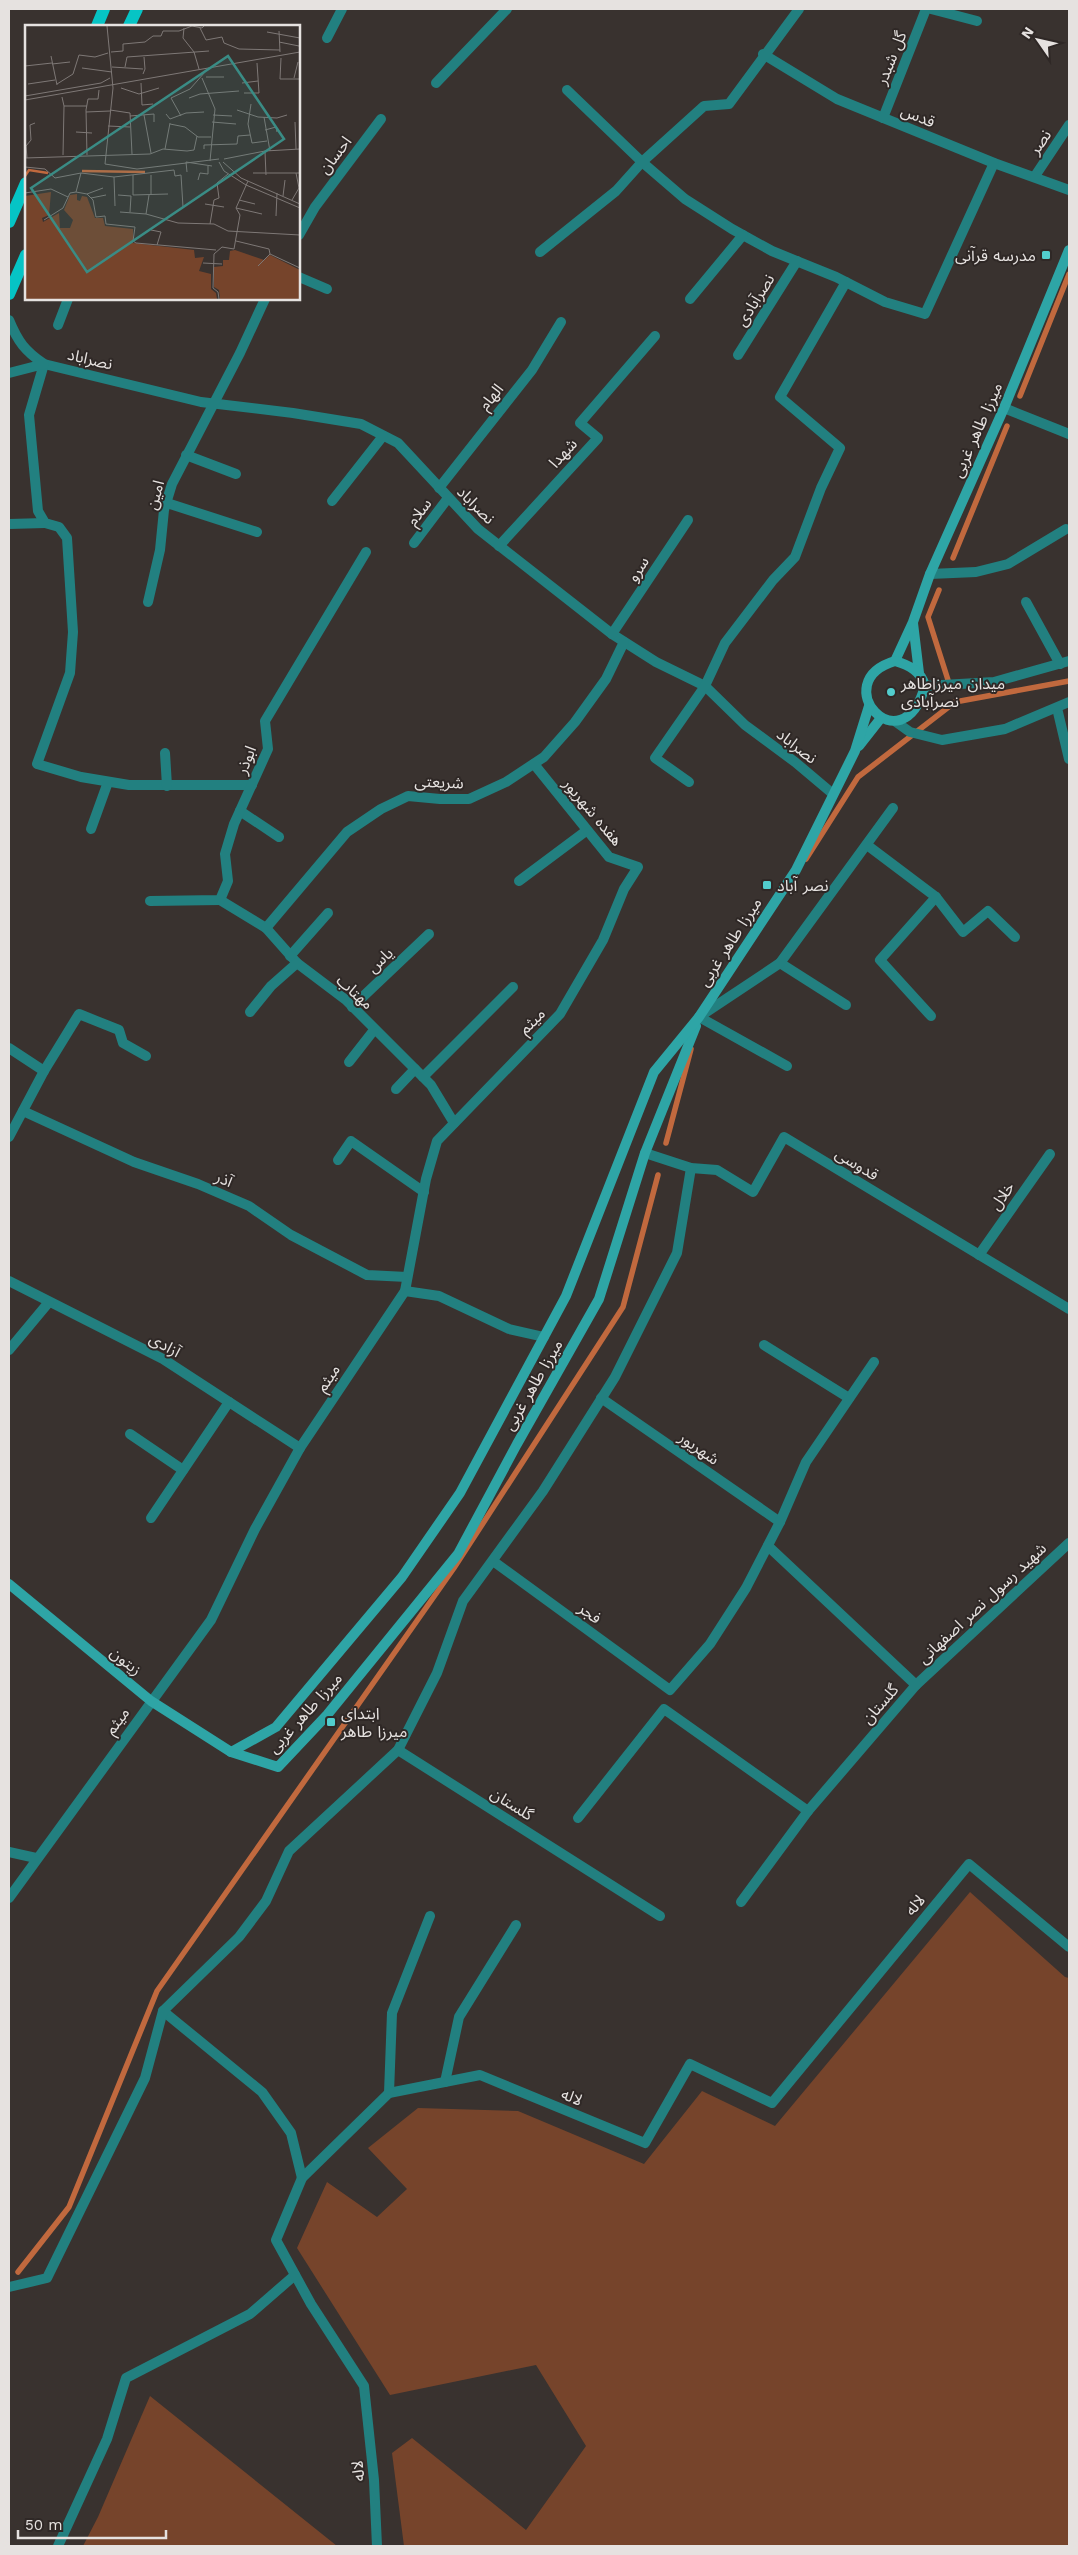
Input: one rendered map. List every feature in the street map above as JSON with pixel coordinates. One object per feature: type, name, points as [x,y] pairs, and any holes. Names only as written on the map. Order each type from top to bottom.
[{"type":"main road","points":[[97,25],[104,9]]},
{"type":"main road","points":[[129,25],[136,9]]},
{"type":"main road","points":[[9,218],[25,185]]},
{"type":"main road","name":"میرزا طاهر غربی","points":[[231,1752],[276,1727],[402,1577],[460,1493],[566,1296],[654,1072],[699,1017],[796,870],[855,750],[869,706],[866,696],[868,684],[874,671],[884,664],[895,661],[913,622],[930,574],[1004,408],[1069,250]]},
{"type":"main road","points":[[9,294],[25,257]]},
{"type":"main road","name":"میرزا طاهر غربی","points":[[913,622],[919,673],[924,686]]},
{"type":"main road","points":[[895,661],[908,665],[919,673]]},
{"type":"main road","points":[[869,706],[881,718],[888,722],[896,722],[908,716],[917,706],[924,686]]},
{"type":"main road","name":"میرزا طاهر غربی","points":[[855,750],[881,718]]},
{"type":"main road","name":"میرزا طاهر غربی","points":[[231,1752],[278,1767],[327,1715],[458,1554],[517,1444],[599,1299],[645,1153],[699,1017]]},
{"type":"main road","name":"زیتون","points":[[9,1584],[151,1701],[231,1752]]},
{"type":"street","points":[[327,38],[342,9]]},
{"type":"street","points":[[436,83],[507,9]]},
{"type":"street","points":[[540,252],[616,191],[642,162],[704,106],[729,104],[799,9]]},
{"type":"street","name":"گل شبدر","points":[[883,118],[926,9]]},
{"type":"street","points":[[931,9],[978,21]]},
{"type":"street","name":"قدس","points":[[764,54],[836,99],[994,164],[1035,176],[1069,190]]},
{"type":"street","points":[[567,90],[642,162],[685,199],[743,235],[797,261],[846,282],[885,302],[925,314],[994,164]]},
{"type":"street","name":"احسان","points":[[300,233],[315,207],[381,119]]},
{"type":"street","name":"نصر","points":[[1035,176],[1069,126]]},
{"type":"street","points":[[690,299],[743,235]]},
{"type":"street","name":"نصرآبادی","points":[[738,355],[797,261]]},
{"type":"street","points":[[300,277],[327,290]]},
{"type":"street","points":[[689,782],[655,758],[705,686],[726,643],[768,587],[796,557],[821,488],[840,448],[780,397],[846,282]]},
{"type":"street","points":[[58,325],[68,300]]},
{"type":"street","points":[[214,403],[265,300]]},
{"type":"street","points":[[9,320],[16,337],[27,353],[44,364]]},
{"type":"street","name":"الهام","points":[[440,488],[532,370],[561,322]]},
{"type":"street","name":"شهدا","points":[[499,546],[598,438],[580,423],[655,336]]},
{"type":"street","points":[[9,373],[44,364]]},
{"type":"street","points":[[44,364],[29,415],[38,510],[46,523]]},
{"type":"street","name":"نصراباد","points":[[44,364],[214,403],[361,424],[398,443],[478,529],[499,546],[612,634],[656,662],[705,686],[745,726],[795,762],[833,794]]},
{"type":"street","name":"امین","points":[[148,602],[160,550],[166,503],[172,484],[214,403]]},
{"type":"street","points":[[1004,408],[1069,434]]},
{"type":"street","points":[[332,501],[383,436]]},
{"type":"street","points":[[186,455],[236,474]]},
{"type":"street","name":"سلام","points":[[414,543],[448,498]]},
{"type":"street","points":[[166,503],[257,532]]},
{"type":"street","name":"سرو","points":[[612,634],[688,520]]},
{"type":"street","points":[[9,524],[46,523],[59,527],[67,538],[73,632],[70,673],[37,764],[81,777],[108,782],[167,786],[252,785]]},
{"type":"street","points":[[930,574],[976,572],[1008,564],[1066,529]]},
{"type":"street","name":"ابوذر","points":[[220,900],[228,881],[225,854],[240,811],[268,749],[264,721],[366,552]]},
{"type":"street","points":[[924,686],[994,682],[1064,662],[1026,602]]},
{"type":"street","name":"شریعتی","points":[[266,928],[347,832],[381,809],[408,796],[469,799],[506,782],[534,764],[544,756],[574,722],[606,679],[624,642]]},
{"type":"street","points":[[896,722],[910,732],[942,740],[1005,729],[1069,702]]},
{"type":"street","points":[[1057,708],[1069,759]]},
{"type":"street","points":[[166,753],[167,786]]},
{"type":"street","name":"هفده شهریور","points":[[534,764],[609,858],[638,867]]},
{"type":"street","points":[[91,829],[108,782]]},
{"type":"street","points":[[787,1066],[699,1017],[780,963],[893,808]]},
{"type":"street","points":[[240,811],[279,837]]},
{"type":"street","points":[[520,881],[586,831]]},
{"type":"street","points":[[867,845],[936,897],[963,932],[988,911],[1015,936]]},
{"type":"street","name":"میثم","points":[[9,1898],[36,1858],[211,1620],[255,1529],[300,1448],[405,1290],[424,1192],[437,1141],[560,1014],[603,940],[624,890],[638,867]]},
{"type":"street","points":[[931,1016],[880,960],[936,897]]},
{"type":"street","points":[[150,901],[220,900]]},
{"type":"street","name":"مهتاب","points":[[220,900],[266,928],[294,959],[352,1007],[431,1085],[454,1123]]},
{"type":"street","points":[[250,1012],[294,959],[328,913]]},
{"type":"street","name":"یاس","points":[[352,1007],[429,934]]},
{"type":"street","points":[[780,963],[846,1005]]},
{"type":"street","points":[[423,1077],[513,987]]},
{"type":"street","points":[[9,1136],[44,1071],[79,1014],[119,1030],[123,1043],[146,1056]]},
{"type":"street","points":[[349,1062],[374,1030]]},
{"type":"street","points":[[9,1048],[44,1071]]},
{"type":"street","points":[[396,1089],[414,1069]]},
{"type":"street","name":"آذر","points":[[23,1111],[134,1162],[198,1184],[249,1206],[291,1234],[367,1275],[407,1277]]},
{"type":"street","name":"قدوسی","points":[[645,1153],[691,1168],[717,1170],[753,1192],[784,1138],[1069,1309]]},
{"type":"street","points":[[338,1160],[351,1141],[424,1192]]},
{"type":"street","name":"خلال","points":[[979,1255],[1050,1154]]},
{"type":"street","points":[[9,2287],[47,2278],[145,2078],[163,2011],[239,1938],[266,1901],[289,1851],[398,1750],[437,1673],[463,1601],[543,1492],[615,1377],[677,1253],[691,1168]]},
{"type":"street","name":"آزادی","points":[[9,1281],[163,1359],[300,1448]]},
{"type":"street","points":[[405,1290],[439,1296],[509,1329],[544,1337]]},
{"type":"street","points":[[9,1350],[49,1302]]},
{"type":"street","points":[[764,1345],[849,1398]]},
{"type":"street","points":[[768,1546],[806,1462],[874,1362]]},
{"type":"street","name":"شهریور","points":[[601,1398],[780,1522]]},
{"type":"street","points":[[151,1518],[229,1402]]},
{"type":"street","points":[[130,1434],[183,1470]]},
{"type":"street","name":"شهید رسول نصر اصفهانی","points":[[916,1685],[1069,1543]]},
{"type":"street","name":"فجر","points":[[493,1561],[670,1690],[710,1644],[746,1588],[768,1546]]},
{"type":"street","name":"گلستان","points":[[741,1902],[808,1811],[916,1685],[768,1546]]},
{"type":"street","points":[[578,1818],[664,1709],[808,1811]]},
{"type":"street","name":"گلستان","points":[[398,1750],[660,1916]]},
{"type":"street","points":[[9,1852],[36,1858]]},
{"type":"street","name":"لاله","points":[[377,2546],[374,2480],[364,2386],[311,2304],[276,2240],[302,2178],[389,2093],[480,2075],[645,2143],[690,2064],[772,2103],[969,1864],[1069,1947]]},
{"type":"street","points":[[389,2093],[392,2013],[430,1916]]},
{"type":"street","points":[[445,2082],[459,2017],[516,1925]]},
{"type":"street","points":[[163,2011],[262,2092],[292,2133],[302,2178]]},
{"type":"street","points":[[58,2546],[107,2438],[126,2378],[250,2314],[295,2275]]},
{"type":"shaded area","points":[[970,1892],[1065,1977],[1069,1978],[1069,2546],[404,2546],[392,2453],[412,2438],[526,2530],[586,2446],[536,2365],[390,2395],[297,2248],[327,2182],[377,2217],[407,2189],[368,2148],[418,2108],[518,2111],[644,2164],[702,2091],[775,2126]]},
{"type":"shaded area","points":[[150,2396],[337,2546],[83,2546],[98,2517]]},
{"type":"waterway","points":[[1020,396],[1069,274]]},
{"type":"waterway","points":[[953,558],[1007,426]]},
{"type":"waterway","points":[[939,590],[928,617],[948,680]]},
{"type":"waterway","points":[[806,859],[858,777],[955,702],[1069,681]]},
{"type":"waterway","points":[[666,1143],[691,1049]]},
{"type":"waterway","points":[[18,2272],[69,2207],[157,1991],[454,1568],[623,1307],[658,1175]]},
{"type":"place","name":"مدرسه قرآنی","points":[[1046,255]]},
{"type":"place","name":"میدان میرزاطاهر نصرآبادی","points":[[891,692]]},
{"type":"place","name":"نصر آباد","points":[[767,885]]},
{"type":"place","name":"ابتدای میرزا طاهر","points":[[331,1722]]}]
